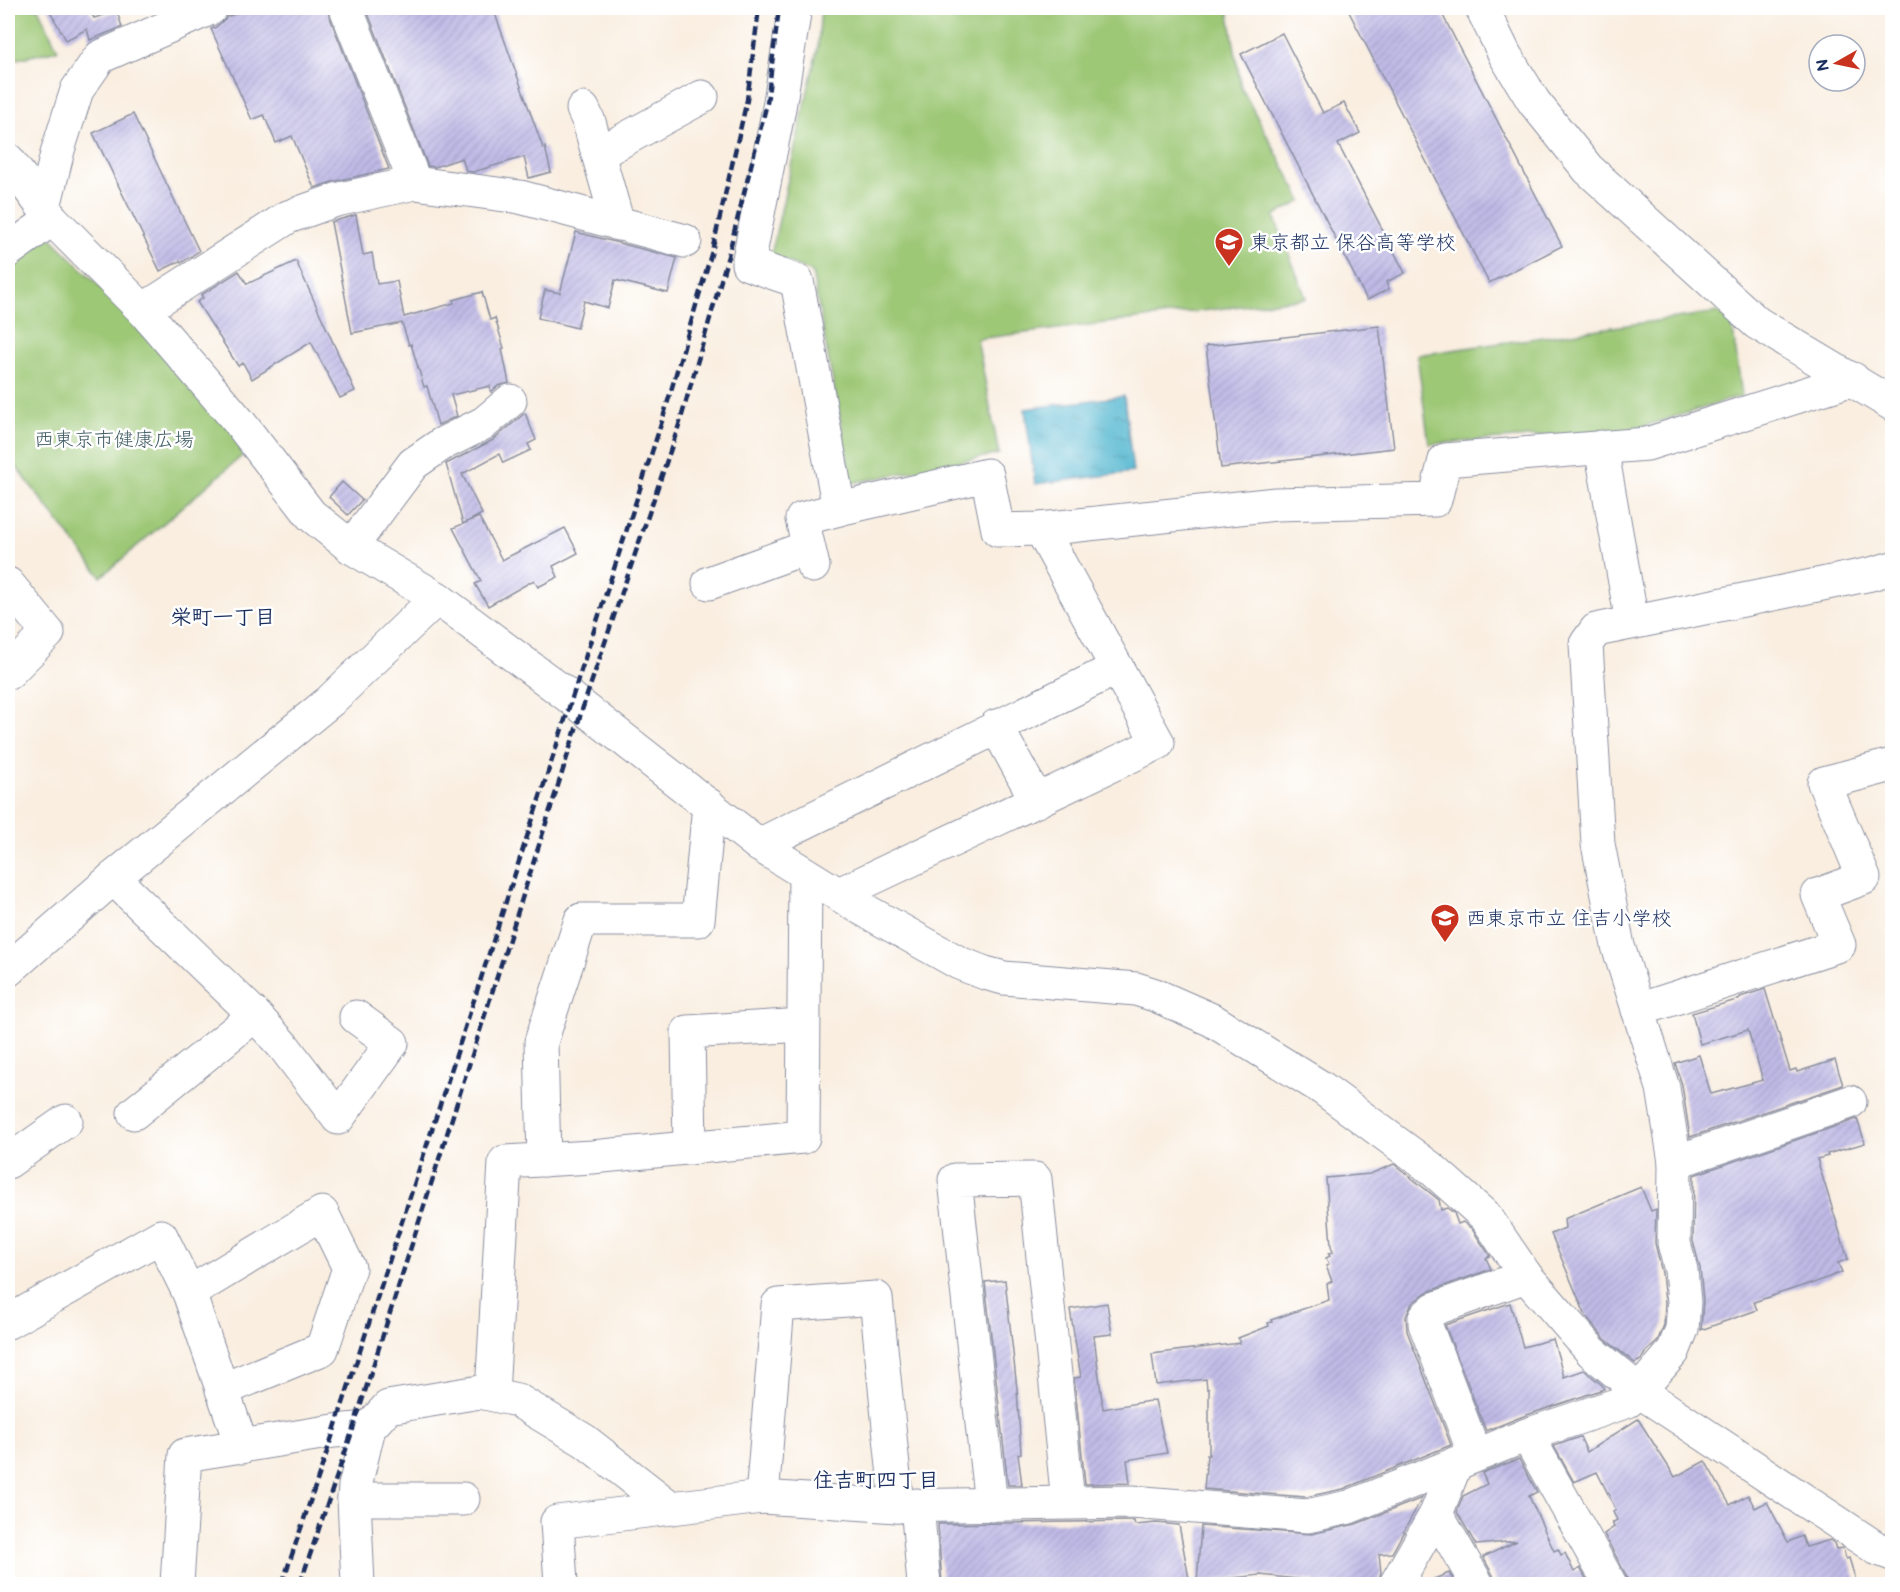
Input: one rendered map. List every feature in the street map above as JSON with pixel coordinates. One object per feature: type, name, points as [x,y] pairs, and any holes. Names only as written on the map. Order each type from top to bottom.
[{"type":"street","points":[[8,251],[48,213],[58,150],[77,90],[100,57],[211,8]]},
{"type":"street","points":[[346,8],[415,183]]},
{"type":"street","points":[[795,8],[779,108],[748,264],[797,281],[839,509]]},
{"type":"street","points":[[1482,8],[1504,55],[1534,102],[1588,169],[1757,323],[1893,404]]},
{"type":"street","points":[[598,154],[702,97]]},
{"type":"street","points":[[583,109],[618,224]]},
{"type":"street","points":[[8,160],[48,213],[143,310],[240,423],[311,515],[351,547],[436,598],[578,703],[759,844],[805,874],[958,963],[1004,978],[1136,989],[1155,994],[1212,1020],[1322,1088],[1432,1169],[1486,1217],[1526,1276],[1592,1352],[1640,1391],[1876,1548],[1893,1554]]},
{"type":"street","points":[[143,310],[288,218],[336,200],[415,183],[520,197],[685,241]]},
{"type":"street","points":[[709,583],[810,556],[802,519],[987,475],[998,530],[1041,528],[1275,504],[1435,500],[1445,460],[1647,444],[1853,379]]},
{"type":"street","points":[[351,547],[413,464],[442,444],[484,423],[510,401]]},
{"type":"street","points":[[1601,447],[1632,622]]},
{"type":"street","points":[[839,894],[1158,743],[1041,528]]},
{"type":"street","points":[[561,1584],[557,1522],[762,1497],[907,1506],[1132,1502],[1307,1516],[1349,1508],[1527,1435],[1628,1401],[1640,1391],[1673,1352],[1682,1329],[1684,1302],[1681,1270],[1674,1243],[1675,1162],[1663,1088],[1618,946],[1598,844],[1586,644],[1596,630],[1893,568]]},
{"type":"street","points":[[8,584],[48,633],[8,674]]},
{"type":"street","points":[[8,970],[113,878],[330,701],[436,598]]},
{"type":"street","points":[[759,844],[1117,668]]},
{"type":"street","points":[[996,726],[1037,801]]},
{"type":"street","points":[[1638,1010],[1839,945],[1818,895],[1864,878],[1824,783],[1893,765]]},
{"type":"street","points":[[544,1160],[541,1042],[581,920],[698,920],[709,805]]},
{"type":"street","points":[[492,1394],[505,1162],[803,1137],[805,874]]},
{"type":"street","points":[[113,878],[255,1015],[285,1048],[338,1118],[392,1043],[356,1017]]},
{"type":"street","points":[[134,1113],[255,1015]]},
{"type":"street","points":[[690,1148],[688,1032],[803,1025]]},
{"type":"street","points":[[1675,1162],[1850,1102]]},
{"type":"street","points":[[8,1162],[66,1121]]},
{"type":"street","points":[[991,1505],[955,1180],[1035,1179],[1068,1503]]},
{"type":"street","points":[[189,1293],[322,1213],[349,1268],[322,1349],[222,1390]]},
{"type":"street","points":[[8,1322],[161,1236],[189,1293],[242,1446]]},
{"type":"street","points":[[1396,1584],[1466,1459],[1425,1324],[1425,1317],[1434,1309],[1526,1276]]},
{"type":"street","points":[[762,1497],[778,1305],[876,1298],[907,1506],[924,1584]]},
{"type":"street","points":[[358,1584],[355,1486],[369,1428],[388,1407],[480,1392],[517,1400],[585,1441],[671,1508]]},
{"type":"street","points":[[177,1584],[185,1455],[334,1431],[369,1428]]},
{"type":"street","points":[[1527,1435],[1610,1584]]},
{"type":"street","points":[[354,1499],[462,1499]]},
{"type":"street","points":[[1436,1514],[1477,1584]]},
{"type":"green space","points":[[8,8],[38,8],[58,50],[8,61]]},
{"type":"green space","points":[[821,8],[1228,8],[1241,87],[1302,201],[1274,216],[1306,298],[977,339],[999,454],[852,483],[812,272],[771,255],[818,46]]},
{"type":"green space","name":"西東京市健康広場","points":[[49,236],[137,323],[249,450],[101,577],[8,456],[8,270]]},
{"type":"green space","points":[[1718,312],[1732,323],[1742,396],[1632,430],[1429,444],[1417,355]]},
{"type":"water","points":[[1124,396],[1133,472],[1035,484],[1025,409]]},
{"type":"building","points":[[48,8],[88,8],[94,18],[117,11],[122,27],[90,40],[87,29],[66,40]]},
{"type":"building","points":[[250,8],[328,8],[389,169],[314,188],[292,136],[276,143],[264,115],[252,120],[211,29],[227,17]]},
{"type":"building","points":[[366,8],[493,8],[543,148],[545,147],[551,172],[529,178],[524,157],[473,172],[466,171],[462,158],[435,167],[428,166]]},
{"type":"building","points":[[1347,8],[1439,8],[1562,246],[1489,283]]},
{"type":"building","points":[[1282,33],[1323,113],[1344,103],[1360,133],[1338,144],[1405,273],[1386,282],[1389,289],[1367,300],[1241,54]]},
{"type":"building","points":[[133,114],[199,251],[181,263],[180,261],[160,271],[93,133]]},
{"type":"building","points":[[356,215],[363,255],[372,253],[377,284],[397,281],[404,317],[454,303],[453,300],[482,292],[490,320],[495,318],[504,348],[502,349],[509,383],[498,386],[491,392],[490,386],[451,395],[457,416],[438,425],[427,386],[424,387],[402,323],[352,333],[331,222]]},
{"type":"building","points":[[576,232],[677,258],[668,293],[615,280],[608,308],[584,301],[577,328],[538,318],[545,290],[560,293]]},
{"type":"building","points":[[296,261],[355,391],[340,398],[311,342],[252,379],[243,363],[238,366],[197,302],[203,298],[201,295],[239,271],[247,284]]},
{"type":"building","points":[[1379,326],[1394,448],[1221,468],[1206,346]]},
{"type":"building","points":[[525,413],[536,440],[528,444],[531,450],[503,463],[499,454],[462,474],[482,514],[463,524],[446,464],[493,440]]},
{"type":"building","points":[[342,482],[362,500],[348,515],[329,497]]},
{"type":"building","points":[[479,517],[502,560],[565,528],[578,553],[553,566],[558,577],[538,587],[534,580],[488,606],[475,584],[481,581],[453,528]]},
{"type":"building","points":[[1765,989],[1790,1071],[1796,1069],[1797,1072],[1835,1060],[1843,1085],[1690,1137],[1682,1085],[1675,1063],[1699,1055],[1711,1094],[1763,1080],[1748,1030],[1700,1044],[1692,1013]]},
{"type":"building","points":[[1857,1119],[1865,1143],[1817,1159],[1848,1259],[1838,1263],[1842,1272],[1754,1302],[1757,1310],[1701,1330],[1703,1300],[1700,1268],[1693,1241],[1694,1175]]},
{"type":"building","points":[[1394,1164],[1439,1200],[1441,1210],[1447,1208],[1454,1213],[1458,1224],[1463,1222],[1472,1229],[1490,1256],[1486,1258],[1491,1269],[1427,1292],[1412,1303],[1406,1317],[1407,1331],[1451,1445],[1343,1489],[1306,1497],[1204,1489],[1207,1455],[1209,1455],[1209,1389],[1207,1389],[1206,1379],[1156,1385],[1152,1354],[1240,1343],[1238,1338],[1269,1326],[1268,1323],[1272,1322],[1271,1320],[1329,1300],[1327,1284],[1332,1281],[1326,1266],[1329,1264],[1326,1258],[1330,1256],[1328,1253],[1333,1252],[1326,1178],[1370,1174]]},
{"type":"building","points":[[1641,1187],[1651,1211],[1656,1209],[1655,1243],[1662,1273],[1665,1302],[1664,1325],[1657,1342],[1641,1360],[1635,1363],[1605,1339],[1586,1316],[1551,1234],[1565,1228],[1564,1219]]},
{"type":"building","points":[[1005,1280],[1017,1389],[1021,1453],[1018,1454],[1022,1485],[1008,1485],[985,1282]]},
{"type":"building","points":[[1107,1303],[1112,1334],[1094,1336],[1103,1409],[1155,1400],[1167,1453],[1127,1460],[1130,1483],[1085,1484],[1074,1378],[1081,1377],[1070,1309]]},
{"type":"building","points":[[1510,1303],[1523,1347],[1553,1339],[1564,1377],[1584,1370],[1604,1389],[1486,1431],[1445,1325]]},
{"type":"building","points":[[1638,1419],[1675,1477],[1705,1461],[1730,1505],[1748,1495],[1755,1508],[1767,1502],[1788,1542],[1802,1536],[1806,1547],[1830,1540],[1836,1549],[1843,1548],[1846,1559],[1849,1558],[1857,1584],[1629,1584],[1604,1534],[1614,1527],[1612,1523],[1617,1520],[1613,1512],[1616,1510],[1597,1472],[1574,1482],[1554,1446],[1580,1437],[1587,1452]]},
{"type":"building","points":[[1519,1459],[1537,1492],[1529,1496],[1554,1551],[1558,1549],[1561,1555],[1565,1553],[1574,1572],[1580,1568],[1589,1584],[1496,1584],[1483,1557],[1517,1541],[1476,1545],[1457,1512],[1463,1496],[1487,1484],[1482,1473]]},
{"type":"building","points":[[1422,1498],[1392,1553],[1379,1554],[1381,1573],[1377,1584],[1314,1584],[1314,1581],[1260,1575],[1197,1582],[1201,1526],[1311,1534],[1356,1524]]},
{"type":"building","points":[[1134,1521],[1135,1525],[1156,1523],[1179,1525],[1190,1584],[942,1584],[938,1524]]},
{"type":"building","points":[[1449,1573],[1456,1584],[1422,1584]]},
{"type":"railway","points":[[282,1584],[334,1431],[663,418],[712,251],[747,100],[759,8]]},
{"type":"railway","points":[[300,1584],[353,1429],[583,707],[680,422],[728,256],[767,103],[779,8]]},
{"type":"place","name":"東京都立 保谷高等学校","points":[[1229,268]]},
{"type":"place","name":"西東京市立 住吉小学校","points":[[1445,944]]},
{"type":"district","name":"栄町一丁目","points":[[223,617]]},
{"type":"district","name":"住吉町四丁目","points":[[876,1480]]}]
